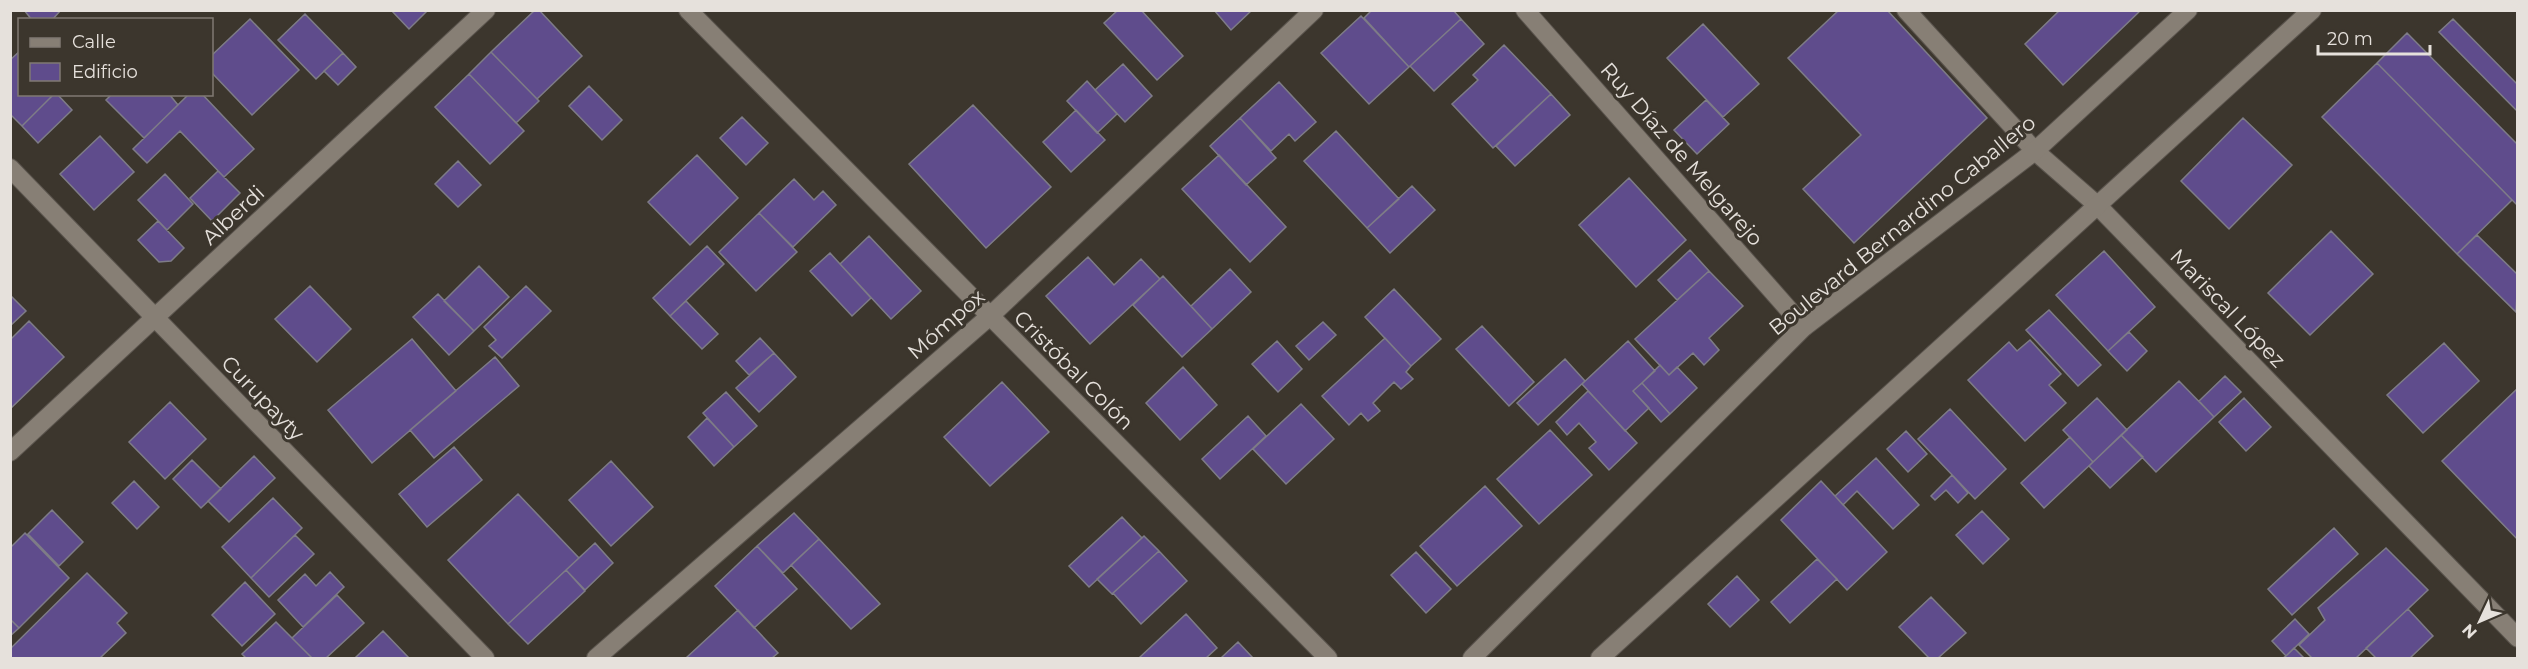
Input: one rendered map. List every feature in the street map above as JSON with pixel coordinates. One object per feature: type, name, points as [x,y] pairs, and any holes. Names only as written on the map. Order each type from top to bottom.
[{"type":"street","name":"Alberdi","points":[[10,452],[486,10]]},
{"type":"street","name":"Cristóbal Colón","points":[[688,10],[1328,658]]},
{"type":"street","name":"Mómpox","points":[[596,658],[990,316],[1314,10]]},
{"type":"street","name":"Ruy Díaz de Melgarejo","points":[[1525,10],[1804,327]]},
{"type":"street","name":"Mariscal López","points":[[1906,10],[2034,151],[2097,205],[2517,638]]},
{"type":"street","name":"Boulevard Bernardino Caballero","points":[[1472,658],[1804,327],[2034,151],[2188,10]]},
{"type":"street","points":[[1600,658],[2312,10]]},
{"type":"street","name":"Curupayty","points":[[10,168],[485,658]]},
{"type":"building","points":[[24,10],[61,10],[54,18],[30,18]]},
{"type":"building","points":[[391,10],[428,10],[409,29]]},
{"type":"building","points":[[535,10],[539,10],[582,56],[537,99],[491,52]]},
{"type":"building","points":[[1118,10],[1141,10],[1183,56],[1157,80],[1104,23]]},
{"type":"building","points":[[1214,10],[1252,10],[1231,30]]},
{"type":"building","points":[[1372,10],[1453,10],[1461,19],[1409,67],[1364,18]]},
{"type":"building","points":[[1839,10],[1887,10],[1987,118],[1854,243],[1803,189],[1861,135],[1788,58]]},
{"type":"building","points":[[2060,10],[2141,10],[2063,85],[2025,44]]},
{"type":"building","points":[[305,14],[343,53],[316,79],[278,40]]},
{"type":"building","points":[[1361,16],[1409,67],[1369,104],[1321,53]]},
{"type":"building","points":[[250,19],[299,70],[252,115],[213,74],[213,54]]},
{"type":"building","points":[[1461,19],[1484,44],[1434,91],[1410,66]]},
{"type":"building","points":[[2453,19],[2518,85],[2518,112],[2439,32]]},
{"type":"building","points":[[1703,24],[1759,84],[1723,117],[1667,58]]},
{"type":"building","points":[[2407,33],[2518,145],[2518,206],[2377,63]]},
{"type":"building","points":[[1504,45],[1551,94],[1493,148],[1452,104],[1478,80],[1473,75]]},
{"type":"building","points":[[491,52],[539,101],[516,123],[469,74]]},
{"type":"building","points":[[18,53],[18,96],[52,96],[22,126],[10,114],[10,60]]},
{"type":"building","points":[[343,53],[356,67],[338,85],[324,71]]},
{"type":"building","points":[[2377,63],[2512,200],[2457,254],[2322,117]]},
{"type":"building","points":[[1123,64],[1152,96],[1125,122],[1095,90]]},
{"type":"building","points":[[469,74],[524,131],[490,164],[435,107]]},
{"type":"building","points":[[1087,81],[1117,114],[1097,133],[1067,101]]},
{"type":"building","points":[[1279,82],[1316,122],[1295,141],[1289,134],[1271,151],[1240,118]]},
{"type":"building","points":[[589,86],[622,120],[602,140],[569,106]]},
{"type":"building","points":[[1551,94],[1570,115],[1515,166],[1496,146]]},
{"type":"building","points":[[52,96],[59,96],[72,110],[38,143],[22,126]]},
{"type":"building","points":[[110,96],[171,96],[178,105],[144,138],[106,100]]},
{"type":"building","points":[[187,96],[204,96],[254,149],[224,177],[180,131],[147,163],[133,149]]},
{"type":"building","points":[[1706,100],[1729,124],[1697,154],[1674,130]]},
{"type":"building","points":[[973,105],[1051,187],[986,248],[909,164]]},
{"type":"building","points":[[1076,110],[1105,140],[1071,172],[1043,142]]},
{"type":"building","points":[[742,117],[768,143],[746,165],[720,138]]},
{"type":"building","points":[[1240,118],[1276,158],[1246,185],[1210,146]]},
{"type":"building","points":[[2243,118],[2292,165],[2229,229],[2181,181]]},
{"type":"building","points":[[1336,131],[1399,199],[1367,228],[1304,161]]},
{"type":"building","points":[[100,136],[134,172],[94,210],[60,174]]},
{"type":"building","points":[[697,155],[738,198],[690,245],[648,202]]},
{"type":"building","points":[[1219,155],[1286,227],[1250,262],[1182,189]]},
{"type":"building","points":[[458,161],[481,185],[458,207],[435,184]]},
{"type":"building","points":[[218,171],[240,193],[212,221],[190,198]]},
{"type":"building","points":[[165,174],[193,204],[167,230],[138,200]]},
{"type":"building","points":[[1629,178],[1686,240],[1636,287],[1579,225]]},
{"type":"building","points":[[794,179],[814,200],[823,191],[836,205],[793,247],[759,213]]},
{"type":"building","points":[[1412,186],[1435,210],[1390,253],[1367,228]]},
{"type":"building","points":[[759,213],[797,252],[756,291],[719,252]]},
{"type":"building","points":[[158,221],[184,248],[171,261],[159,262],[138,240]]},
{"type":"building","points":[[2331,231],[2373,274],[2310,335],[2268,293]]},
{"type":"building","points":[[2477,235],[2518,275],[2516,312],[2457,254]]},
{"type":"building","points":[[869,236],[921,291],[891,319],[840,264]]},
{"type":"building","points":[[707,246],[724,264],[670,316],[653,298]]},
{"type":"building","points":[[1690,250],[1709,271],[1677,300],[1658,280]]},
{"type":"building","points":[[2104,251],[2155,307],[2108,351],[2056,295]]},
{"type":"building","points":[[830,253],[871,298],[852,316],[810,271]]},
{"type":"building","points":[[1088,257],[1114,285],[1141,259],[1160,279],[1090,344],[1046,296]]},
{"type":"building","points":[[479,266],[509,297],[474,331],[444,301]]},
{"type":"building","points":[[1230,269],[1251,292],[1212,329],[1191,306]]},
{"type":"building","points":[[1709,271],[1743,306],[1709,338],[1719,350],[1704,365],[1693,353],[1669,375],[1635,339]]},
{"type":"building","points":[[1163,276],[1212,329],[1182,357],[1133,305]]},
{"type":"building","points":[[310,286],[351,329],[317,362],[275,319]]},
{"type":"building","points":[[526,286],[551,311],[502,358],[489,346],[496,340],[484,327]]},
{"type":"building","points":[[1394,289],[1441,339],[1411,366],[1365,317]]},
{"type":"building","points":[[438,294],[474,331],[449,355],[413,317]]},
{"type":"building","points":[[10,295],[26,311],[10,326]]},
{"type":"building","points":[[686,301],[718,334],[702,349],[670,316]]},
{"type":"building","points":[[2049,310],[2101,365],[2078,386],[2026,330]]},
{"type":"building","points":[[29,321],[64,357],[10,409],[10,340]]},
{"type":"building","points":[[1323,322],[1336,335],[1309,360],[1296,346]]},
{"type":"building","points":[[1482,326],[1534,382],[1509,406],[1456,349]]},
{"type":"building","points":[[2129,332],[2147,351],[2127,371],[2108,351]]},
{"type":"building","points":[[760,338],[774,353],[749,375],[736,361]]},
{"type":"building","points":[[1385,338],[1411,366],[1406,372],[1413,379],[1401,389],[1394,382],[1373,403],[1380,411],[1368,421],[1361,413],[1349,425],[1322,396]]},
{"type":"building","points":[[412,339],[456,391],[372,463],[328,410]]},
{"type":"building","points":[[2030,340],[2061,374],[2049,385],[2066,403],[2025,441],[1968,380],[2009,342],[2017,351]]},
{"type":"building","points":[[1277,341],[1302,369],[1278,392],[1252,364]]},
{"type":"building","points":[[1628,341],[1655,371],[1633,391],[1649,408],[1625,431],[1582,384]]},
{"type":"building","points":[[2444,343],[2479,381],[2423,433],[2387,395]]},
{"type":"building","points":[[774,353],[796,377],[759,412],[736,388]]},
{"type":"building","points":[[495,357],[519,386],[434,458],[410,430]]},
{"type":"building","points":[[1565,359],[1585,381],[1538,425],[1517,403]]},
{"type":"building","points":[[1660,365],[1669,375],[1677,367],[1697,388],[1670,414],[1642,383]]},
{"type":"building","points":[[1183,367],[1217,405],[1180,440],[1146,403]]},
{"type":"building","points":[[2225,376],[2241,392],[2214,417],[2199,401]]},
{"type":"building","points":[[2179,381],[2214,417],[2156,472],[2121,435]]},
{"type":"building","points":[[1002,382],[1049,432],[990,486],[944,437]]},
{"type":"building","points":[[1642,383],[1670,414],[1661,422],[1633,391]]},
{"type":"building","points":[[2518,388],[2518,540],[2442,461]]},
{"type":"building","points":[[1588,391],[1637,443],[1609,470],[1589,448],[1596,442],[1579,423],[1567,435],[1556,422]]},
{"type":"building","points":[[726,392],[757,426],[734,447],[703,413]]},
{"type":"building","points":[[2097,398],[2127,430],[2093,462],[2063,430]]},
{"type":"building","points":[[2244,398],[2271,427],[2246,451],[2219,422]]},
{"type":"building","points":[[170,402],[206,439],[165,479],[129,442]]},
{"type":"building","points":[[1301,404],[1334,439],[1286,484],[1253,449]]},
{"type":"building","points":[[1950,409],[2006,469],[1975,499],[1918,439]]},
{"type":"building","points":[[1248,416],[1266,436],[1220,479],[1202,459]]},
{"type":"building","points":[[707,418],[734,447],[714,466],[688,437]]},
{"type":"building","points":[[1550,430],[1592,475],[1539,524],[1497,479]]},
{"type":"building","points":[[1906,431],[1927,454],[1908,472],[1887,449]]},
{"type":"building","points":[[2121,435],[2143,457],[2110,488],[2089,466]]},
{"type":"building","points":[[2070,437],[2093,462],[2044,508],[2021,483]]},
{"type":"building","points":[[454,447],[482,480],[427,527],[399,494]]},
{"type":"building","points":[[254,456],[275,478],[229,522],[208,501]]},
{"type":"building","points":[[1876,458],[1919,505],[1893,529],[1857,491],[1843,505],[1835,496]]},
{"type":"building","points":[[192,460],[221,489],[201,508],[173,479]]},
{"type":"building","points":[[611,461],[653,507],[611,546],[569,500]]},
{"type":"building","points":[[1952,475],[1968,493],[1958,503],[1946,490],[1935,500],[1931,496]]},
{"type":"building","points":[[134,481],[159,507],[137,529],[112,503]]},
{"type":"building","points":[[1821,481],[1887,552],[1847,590],[1781,520]]},
{"type":"building","points":[[1485,486],[1522,526],[1457,586],[1420,546]]},
{"type":"building","points":[[518,494],[579,558],[508,624],[448,560]]},
{"type":"building","points":[[273,498],[302,528],[251,578],[222,547]]},
{"type":"building","points":[[52,510],[83,542],[59,566],[28,534]]},
{"type":"building","points":[[1982,511],[2009,539],[1983,564],[1956,535]]},
{"type":"building","points":[[794,513],[819,539],[783,573],[757,546]]},
{"type":"building","points":[[1122,517],[1142,538],[1089,587],[1069,566]]},
{"type":"building","points":[[2334,528],[2358,554],[2292,615],[2268,589]]},
{"type":"building","points":[[25,533],[69,578],[19,628],[10,619],[10,548]]},
{"type":"building","points":[[295,535],[314,554],[269,597],[251,578]]},
{"type":"building","points":[[1144,536],[1159,551],[1112,594],[1097,579]]},
{"type":"building","points":[[819,539],[880,604],[851,629],[791,565]]},
{"type":"building","points":[[595,543],[613,563],[585,590],[566,570]]},
{"type":"building","points":[[757,546],[797,589],[754,628],[715,586]]},
{"type":"building","points":[[2386,548],[2428,590],[2356,658],[2312,658],[2299,645],[2325,620],[2318,608]]},
{"type":"building","points":[[1159,551],[1187,581],[1141,624],[1113,593]]},
{"type":"building","points":[[1416,552],[1451,589],[1426,613],[1391,575]]},
{"type":"building","points":[[1817,559],[1837,579],[1790,623],[1771,602]]},
{"type":"building","points":[[566,570],[585,591],[528,644],[508,624]]},
{"type":"building","points":[[330,572],[344,587],[303,627],[278,600],[305,574],[316,586]]},
{"type":"building","points":[[87,573],[127,613],[117,623],[126,633],[100,658],[10,658],[10,649]]},
{"type":"building","points":[[1737,576],[1759,600],[1730,627],[1708,604]]},
{"type":"building","points":[[245,582],[275,614],[242,646],[212,615]]},
{"type":"building","points":[[337,595],[364,623],[326,658],[312,658],[292,638]]},
{"type":"building","points":[[1931,597],[1966,633],[1938,658],[1929,658],[1899,627]]},
{"type":"building","points":[[2408,609],[2433,636],[2410,658],[2376,658],[2366,648]]},
{"type":"building","points":[[738,610],[778,653],[772,658],[686,658]]},
{"type":"building","points":[[1186,614],[1217,648],[1206,658],[1139,658]]},
{"type":"building","points":[[10,619],[19,628],[10,636]]},
{"type":"building","points":[[2295,619],[2309,634],[2286,656],[2272,641]]},
{"type":"building","points":[[276,622],[312,658],[246,658],[242,654]]},
{"type":"building","points":[[383,631],[409,658],[355,658]]},
{"type":"building","points":[[1238,642],[1253,658],[1221,658]]},
{"type":"building","points":[[2294,648],[2304,658],[2283,658],[2286,656]]}]
